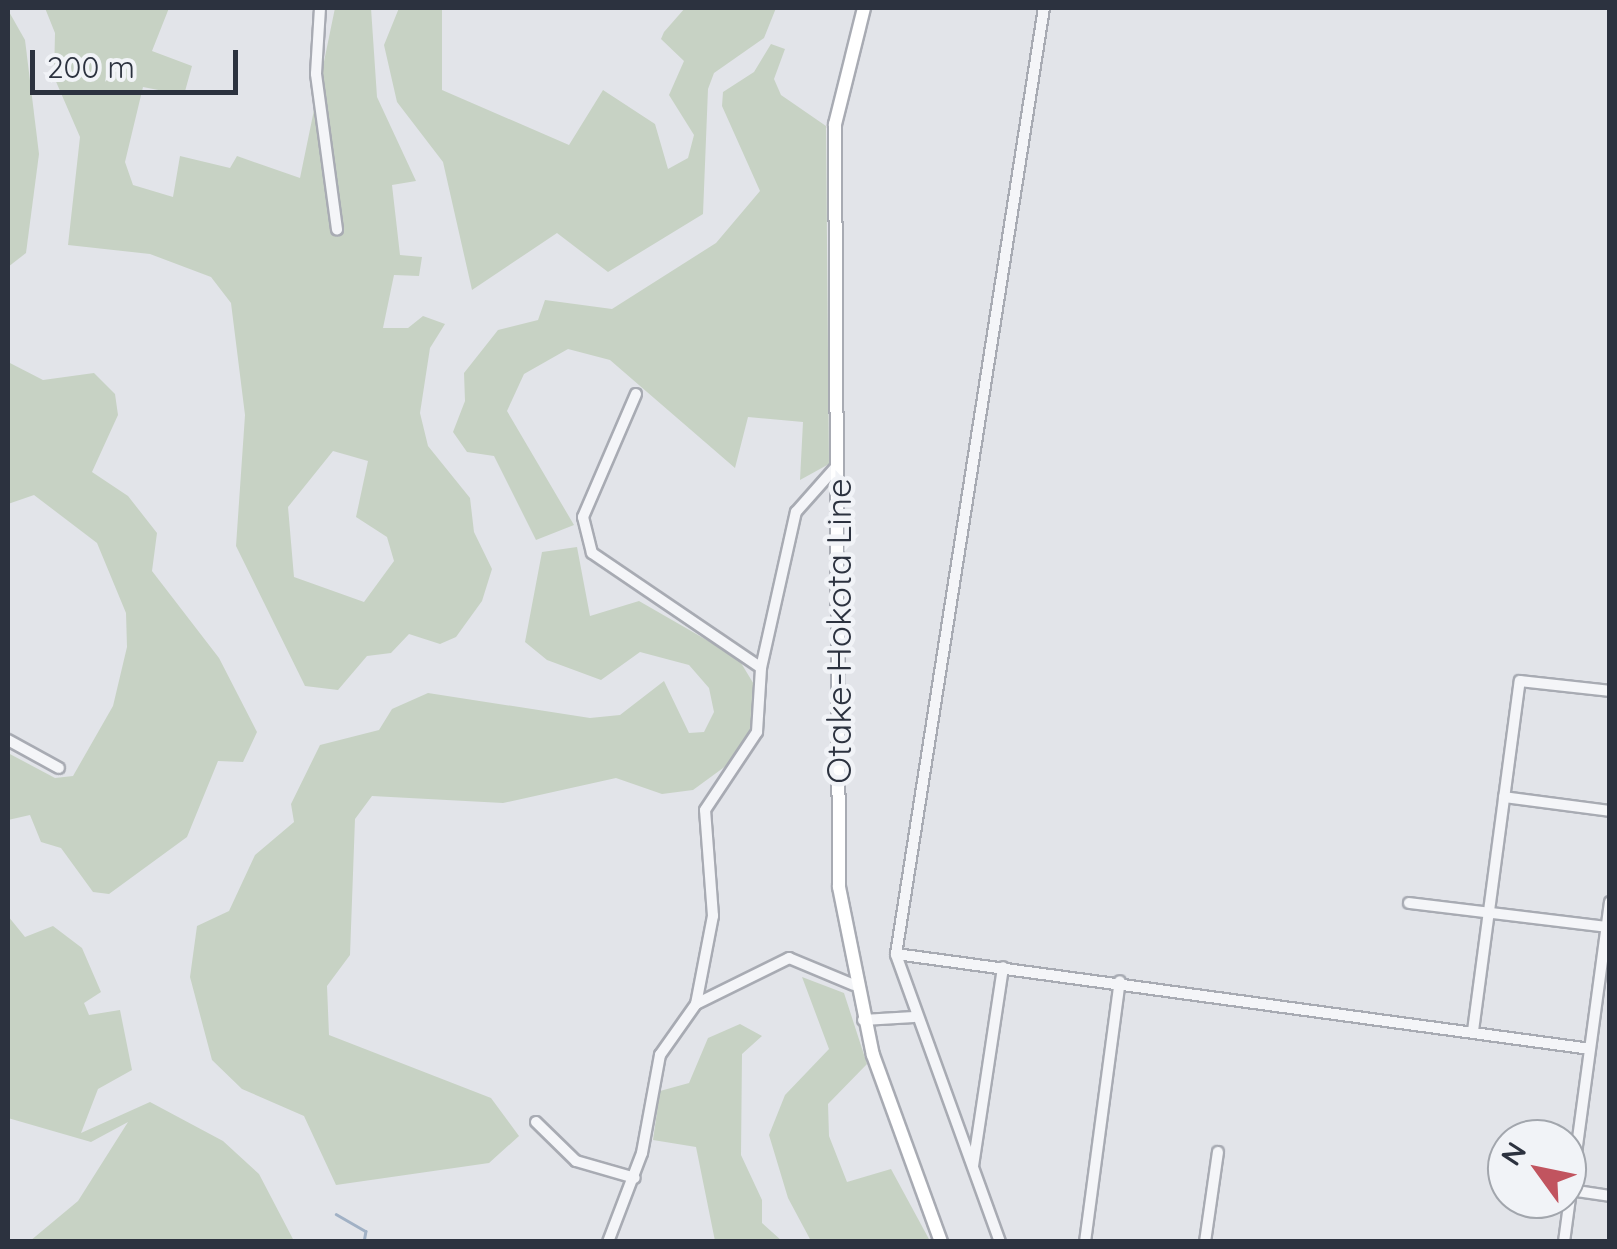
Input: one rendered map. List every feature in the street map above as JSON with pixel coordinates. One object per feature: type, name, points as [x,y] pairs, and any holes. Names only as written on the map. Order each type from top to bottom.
[{"type":"main road","name":"Otake-Hokota Line","points":[[864,8],[835,124],[839,887],[862,1020],[913,1182],[941,1242]]},
{"type":"street","points":[[320,8],[316,74],[337,230]]},
{"type":"street","points":[[1000,1242],[914,1017],[896,954],[1004,242],[1044,8]]},
{"type":"street","points":[[636,394],[582,517],[592,553],[762,668]]},
{"type":"street","points":[[608,1242],[635,1178],[660,1055],[696,1004],[713,916],[705,810],[754,738],[762,668],[796,512],[836,467]]},
{"type":"street","points":[[1473,1031],[1520,681],[1610,691]]},
{"type":"street","points":[[8,740],[58,768]]},
{"type":"street","points":[[1504,798],[1610,811]]},
{"type":"street","points":[[1580,1119],[1610,902]]},
{"type":"street","points":[[1409,903],[1488,916],[1606,927]]},
{"type":"street","points":[[896,954],[1120,981],[1590,1049]]},
{"type":"street","points":[[696,1004],[788,958],[854,985]]},
{"type":"street","points":[[973,1167],[1002,968]]},
{"type":"street","points":[[1085,1242],[1120,981]]},
{"type":"street","points":[[862,1020],[914,1017]]},
{"type":"street","points":[[536,1122],[576,1160],[635,1178]]},
{"type":"street","points":[[1204,1242],[1218,1152]]},
{"type":"green space","points":[[45,8],[169,8],[152,51],[192,66],[184,95],[143,87],[125,162],[133,185],[173,197],[180,156],[230,168],[237,156],[300,178],[335,8],[371,8],[377,97],[416,181],[392,185],[400,255],[422,257],[419,276],[394,275],[383,328],[408,328],[423,316],[445,324],[430,348],[420,413],[428,446],[470,498],[474,532],[492,569],[482,601],[456,637],[440,644],[409,634],[391,653],[367,656],[338,690],[305,686],[236,546],[245,415],[231,303],[211,277],[150,254],[68,245],[80,137],[54,77],[55,33]],"holes":[[[333,451],[368,461],[356,517],[387,537],[394,561],[364,602],[294,577],[288,507]]]},
{"type":"green space","points":[[399,8],[442,8],[442,90],[569,145],[603,90],[655,124],[668,169],[688,158],[694,135],[669,95],[684,61],[661,39],[664,32],[685,8],[776,8],[764,38],[714,73],[708,89],[703,214],[608,272],[557,233],[472,290],[443,162],[397,102],[384,45]]},
{"type":"green space","points":[[8,10],[25,40],[39,154],[26,253],[8,267]]},
{"type":"green space","points":[[771,44],[785,49],[774,79],[781,95],[826,126],[829,464],[800,480],[803,422],[748,417],[735,468],[610,360],[568,349],[524,374],[507,411],[574,525],[536,540],[494,456],[467,452],[453,432],[465,401],[464,373],[498,330],[538,320],[545,300],[612,309],[716,243],[760,191],[722,106],[723,92],[754,72]]},
{"type":"green space","points":[[8,362],[43,380],[94,373],[115,394],[118,415],[92,472],[128,496],[157,533],[152,571],[219,658],[257,732],[243,762],[218,761],[187,837],[109,894],[93,892],[61,848],[41,842],[30,815],[8,820],[8,753],[55,778],[73,776],[113,706],[127,647],[126,613],[97,543],[34,495],[8,504]]},
{"type":"green space","points":[[577,547],[590,616],[639,601],[738,658],[755,686],[750,729],[734,760],[693,790],[662,794],[616,778],[503,803],[372,796],[355,819],[350,955],[327,986],[329,1035],[491,1098],[519,1136],[489,1163],[336,1185],[304,1116],[242,1089],[212,1060],[190,977],[197,926],[229,911],[255,855],[294,822],[291,804],[320,745],[379,730],[392,709],[428,693],[590,718],[620,715],[664,681],[689,733],[704,732],[714,712],[709,688],[689,665],[640,652],[601,680],[547,660],[525,642],[542,552]]},
{"type":"green space","points":[[8,916],[25,937],[53,926],[82,948],[101,992],[84,1003],[89,1015],[120,1010],[132,1070],[98,1089],[81,1133],[150,1102],[223,1141],[259,1174],[294,1241],[30,1241],[78,1201],[128,1122],[91,1142],[8,1118]]},
{"type":"green space","points":[[802,977],[844,993],[867,1064],[828,1104],[829,1136],[847,1182],[891,1169],[930,1241],[811,1241],[788,1198],[769,1135],[785,1095],[829,1049]]},
{"type":"green space","points":[[740,1024],[762,1036],[742,1054],[741,1155],[762,1200],[762,1223],[782,1241],[715,1241],[696,1147],[653,1140],[660,1091],[689,1083],[708,1038]]},
{"type":"waterway","points":[[336,1214],[366,1231],[364,1242]]}]
